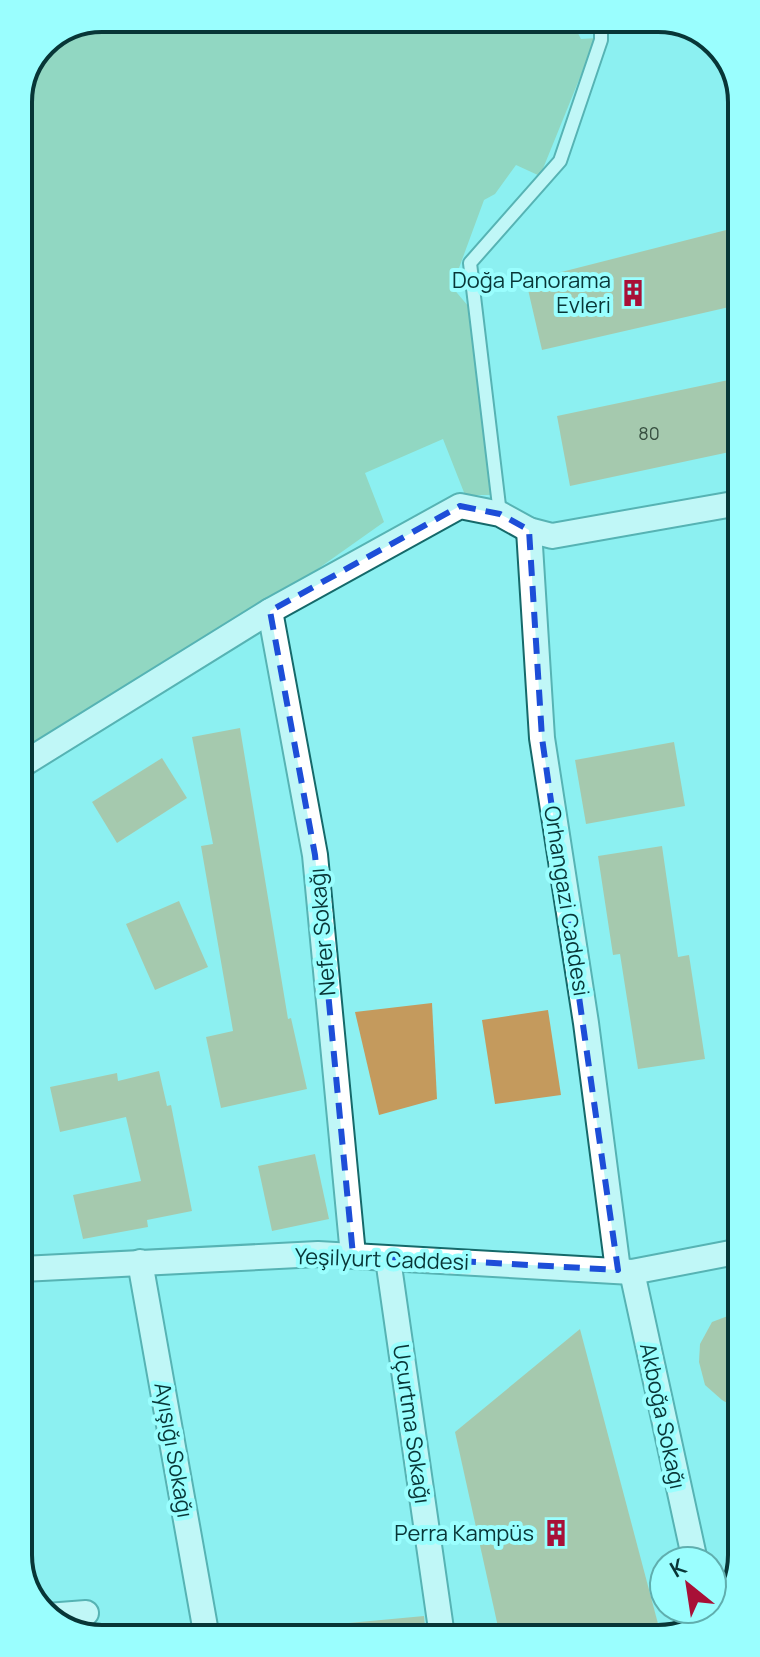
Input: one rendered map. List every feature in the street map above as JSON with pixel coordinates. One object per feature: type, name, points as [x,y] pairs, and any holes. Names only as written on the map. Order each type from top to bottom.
[{"type":"street","points":[[32,759],[270,611],[460,506],[500,514],[529,530],[552,536],[728,505]]},
{"type":"street","name":"Orhangazi Caddesi","points":[[529,530],[542,738],[625,1271]]},
{"type":"street","name":"Nefer Sokağı","points":[[270,611],[315,855],[353,1255]]},
{"type":"street","name":"Yeşilyurt Caddesi","points":[[32,1268],[353,1255],[625,1271],[728,1253]]},
{"type":"street","name":"Uçurtma Sokağı","points":[[388,1259],[440,1625]]},
{"type":"street","name":"Ayışığı Sokağı","points":[[140,1262],[205,1625]]},
{"type":"street","name":"Akboğa Sokağı","points":[[625,1271],[691,1545]]},
{"type":"street","points":[[65,1615],[86,1613]]},
{"type":"lane","points":[[500,514],[470,263],[560,161],[601,32]]},
{"type":"highlighted area","points":[[460,506],[500,514],[529,530],[542,738],[618,1270],[353,1255],[315,855],[270,611]]},
{"type":"green space","points":[[577,32],[581,39],[596,38],[540,176],[516,165],[495,194],[484,200],[452,287],[469,307],[493,495],[465,495],[443,439],[365,473],[384,522],[271,602],[32,749],[32,97],[39,71],[46,59],[67,41],[93,33]]},
{"type":"building","name":"Doğa Panorama Evleri","points":[[728,230],[728,307],[542,350],[526,281]]},
{"type":"building","points":[[728,380],[728,452],[570,486],[557,416]]},
{"type":"building","points":[[240,728],[288,1019],[291,1018],[307,1089],[221,1108],[206,1037],[233,1031],[201,846],[213,844],[192,737]]},
{"type":"building","points":[[674,742],[685,806],[586,824],[575,760]]},
{"type":"building","points":[[162,758],[187,798],[117,843],[92,802]]},
{"type":"building","points":[[662,846],[678,957],[689,955],[705,1059],[638,1069],[620,954],[613,955],[598,856]]},
{"type":"building","points":[[179,901],[208,967],[155,990],[126,924]]},
{"type":"building","points":[[432,1003],[437,1099],[379,1115],[355,1012]]},
{"type":"building","points":[[548,1010],[561,1095],[495,1104],[482,1020]]},
{"type":"building","points":[[159,1071],[167,1106],[171,1105],[192,1211],[147,1220],[148,1227],[83,1239],[73,1195],[141,1181],[126,1117],[60,1132],[50,1087],[117,1073],[118,1081]]},
{"type":"building","points":[[315,1154],[329,1219],[272,1231],[258,1166]]},
{"type":"building","points":[[728,1316],[728,1403],[705,1385],[699,1362],[700,1344],[712,1322]]},
{"type":"building","name":"Perra Kampüs","points":[[580,1329],[648,1586],[648,1625],[498,1625],[455,1432]]},
{"type":"building","points":[[424,1616],[425,1625],[338,1625]]},
{"type":"place","name":"Doğa Panorama Evleri","points":[[633,293]]},
{"type":"place","name":"Perra Kampüs","points":[[556,1533]]}]
